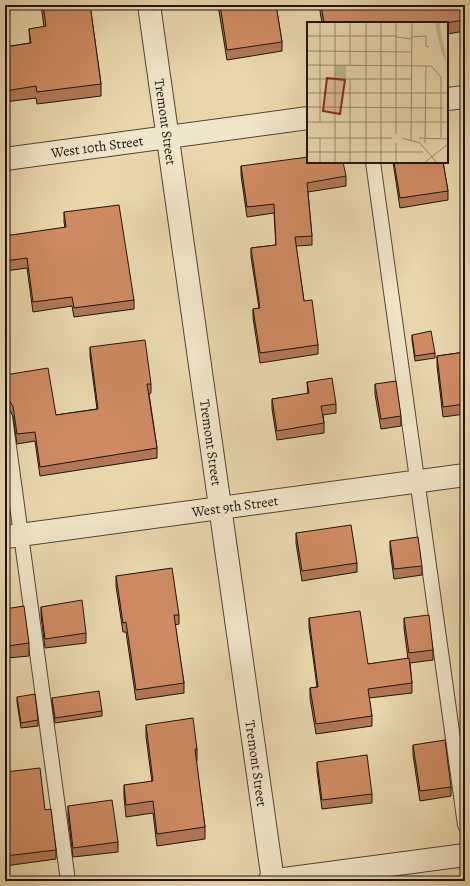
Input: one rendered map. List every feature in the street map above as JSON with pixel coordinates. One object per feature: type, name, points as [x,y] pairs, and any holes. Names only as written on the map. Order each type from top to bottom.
[{"type":"street","name":"Tremont Street","points":[[150,5],[273,881]]},
{"type":"street","points":[[448,99],[465,97]]},
{"type":"street","name":"West 10th Street","points":[[5,159],[307,118]]},
{"type":"street","name":"West 9th Street","points":[[14,536],[465,474]]},
{"type":"street","points":[[269,881],[465,855]]},
{"type":"lane","points":[[373,163],[465,825]]},
{"type":"lane","points":[[5,417],[14,536],[68,881]]},
{"type":"building","points":[[43,5],[90,5],[101,84],[37,92],[36,86],[5,91],[5,47],[31,43],[29,29],[46,26]]},
{"type":"building","points":[[220,5],[276,5],[282,42],[227,50]]},
{"type":"building","points":[[321,5],[465,5],[465,20],[448,23],[324,22]]},
{"type":"building","points":[[307,157],[307,163],[343,163],[346,176],[307,183],[312,236],[295,237],[304,301],[312,300],[318,345],[260,353],[253,309],[260,308],[251,248],[276,245],[274,204],[247,207],[241,166]]},
{"type":"building","points":[[394,163],[443,163],[448,191],[400,198]]},
{"type":"building","points":[[119,205],[134,300],[74,308],[72,297],[33,302],[27,258],[5,261],[5,236],[66,227],[64,212]]},
{"type":"building","points":[[431,331],[435,353],[415,356],[412,335]]},
{"type":"building","points":[[145,340],[151,384],[147,384],[157,448],[40,467],[35,432],[17,434],[13,406],[9,400],[5,399],[5,375],[48,368],[56,415],[98,409],[90,347]]},
{"type":"building","points":[[465,352],[465,404],[443,407],[437,356]]},
{"type":"building","points":[[332,378],[336,404],[321,406],[324,423],[277,431],[272,399],[309,393],[307,382]]},
{"type":"building","points":[[396,381],[401,416],[381,419],[375,384]]},
{"type":"building","points":[[351,525],[357,563],[302,571],[296,533]]},
{"type":"building","points":[[418,537],[422,566],[394,569],[390,541]]},
{"type":"building","points":[[172,568],[179,615],[174,615],[184,683],[136,690],[126,622],[123,623],[116,576]]},
{"type":"building","points":[[82,600],[86,633],[45,639],[41,607]]},
{"type":"building","points":[[24,606],[29,643],[8,646],[8,644],[5,644],[5,609]]},
{"type":"building","points":[[360,611],[368,664],[409,658],[412,683],[368,689],[372,716],[316,724],[310,688],[318,687],[309,618]]},
{"type":"building","points":[[429,615],[433,650],[409,653],[404,618]]},
{"type":"building","points":[[99,691],[102,711],[55,718],[52,698]]},
{"type":"building","points":[[35,694],[38,720],[21,723],[17,697]]},
{"type":"building","points":[[193,718],[197,749],[195,749],[205,827],[157,834],[153,801],[126,805],[124,785],[153,781],[146,725]]},
{"type":"building","points":[[445,740],[451,787],[420,791],[413,745]]},
{"type":"building","points":[[367,755],[372,794],[322,800],[317,762]]},
{"type":"building","points":[[40,768],[45,810],[51,809],[56,850],[5,856],[5,772]]},
{"type":"building","points":[[112,800],[118,842],[73,848],[68,806]]}]
